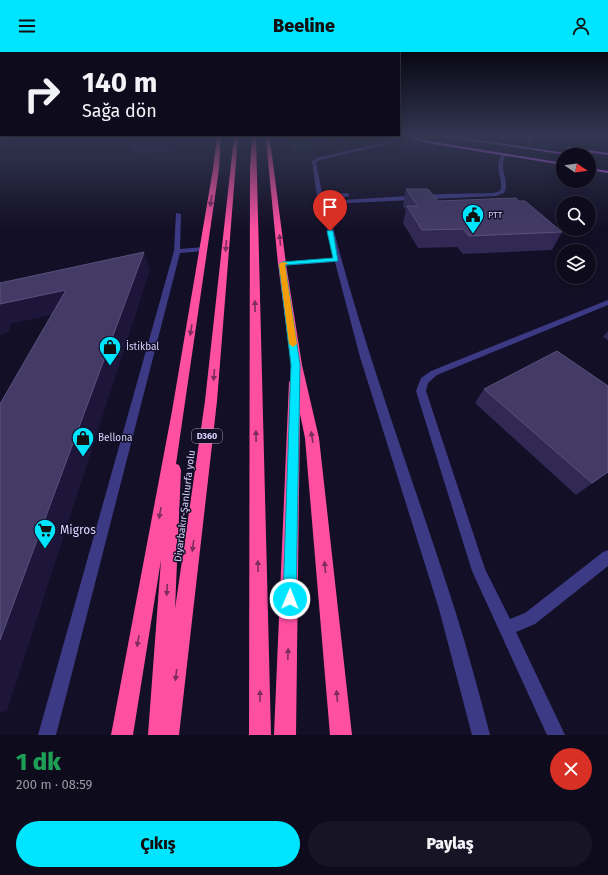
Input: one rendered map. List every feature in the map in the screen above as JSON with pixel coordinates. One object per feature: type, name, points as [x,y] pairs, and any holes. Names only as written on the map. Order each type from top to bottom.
[{"type":"highway","points":[[122,735],[178,411],[217,167]]},
{"type":"highway","name":"Diyarbakır-Şanlıurfa yolu","points":[[168,735],[211,401],[223,167]]},
{"type":"highway","points":[[254,167],[260,735]]},
{"type":"highway","points":[[270,167],[296,365],[312,438],[341,735]]},
{"type":"highway","points":[[285,735],[296,365]]},
{"type":"highway","points":[[158,735],[178,411]]},
{"type":"main road","points":[[596,170],[608,172]]},
{"type":"street","points":[[315,167],[336,260],[362,348],[447,610],[481,735]]},
{"type":"street","points":[[322,199],[494,195],[502,192],[504,188],[500,167]]},
{"type":"street","points":[[46,735],[177,251],[178,214]]},
{"type":"street","points":[[177,251],[204,249]]},
{"type":"street","points":[[282,264],[336,260]]},
{"type":"street","points":[[556,735],[479,571],[422,391],[424,381],[434,373],[608,302]]},
{"type":"street","points":[[505,629],[530,619],[608,557]]},
{"type":"building","points":[[406,189],[428,189],[438,201],[516,198],[519,201],[525,201],[556,227],[556,232],[469,236],[463,229],[422,230],[407,206],[418,206]]},
{"type":"building","points":[[144,252],[0,640],[0,404],[66,290],[0,304],[0,283]]},
{"type":"building","points":[[557,351],[608,386],[608,472],[592,483],[484,389]]},
{"type":"slow traffic","points":[[285,263],[282,264],[293,344]]},
{"type":"place","name":"PTT","points":[[473,234]]},
{"type":"place","name":"İstikbal","points":[[110,366]]},
{"type":"place","name":"Bellona","points":[[83,458]]},
{"type":"place","name":"Migros","points":[[45,550]]},
{"type":"route","points":[[290,599],[296,365],[282,264],[336,260],[330,231]]}]
